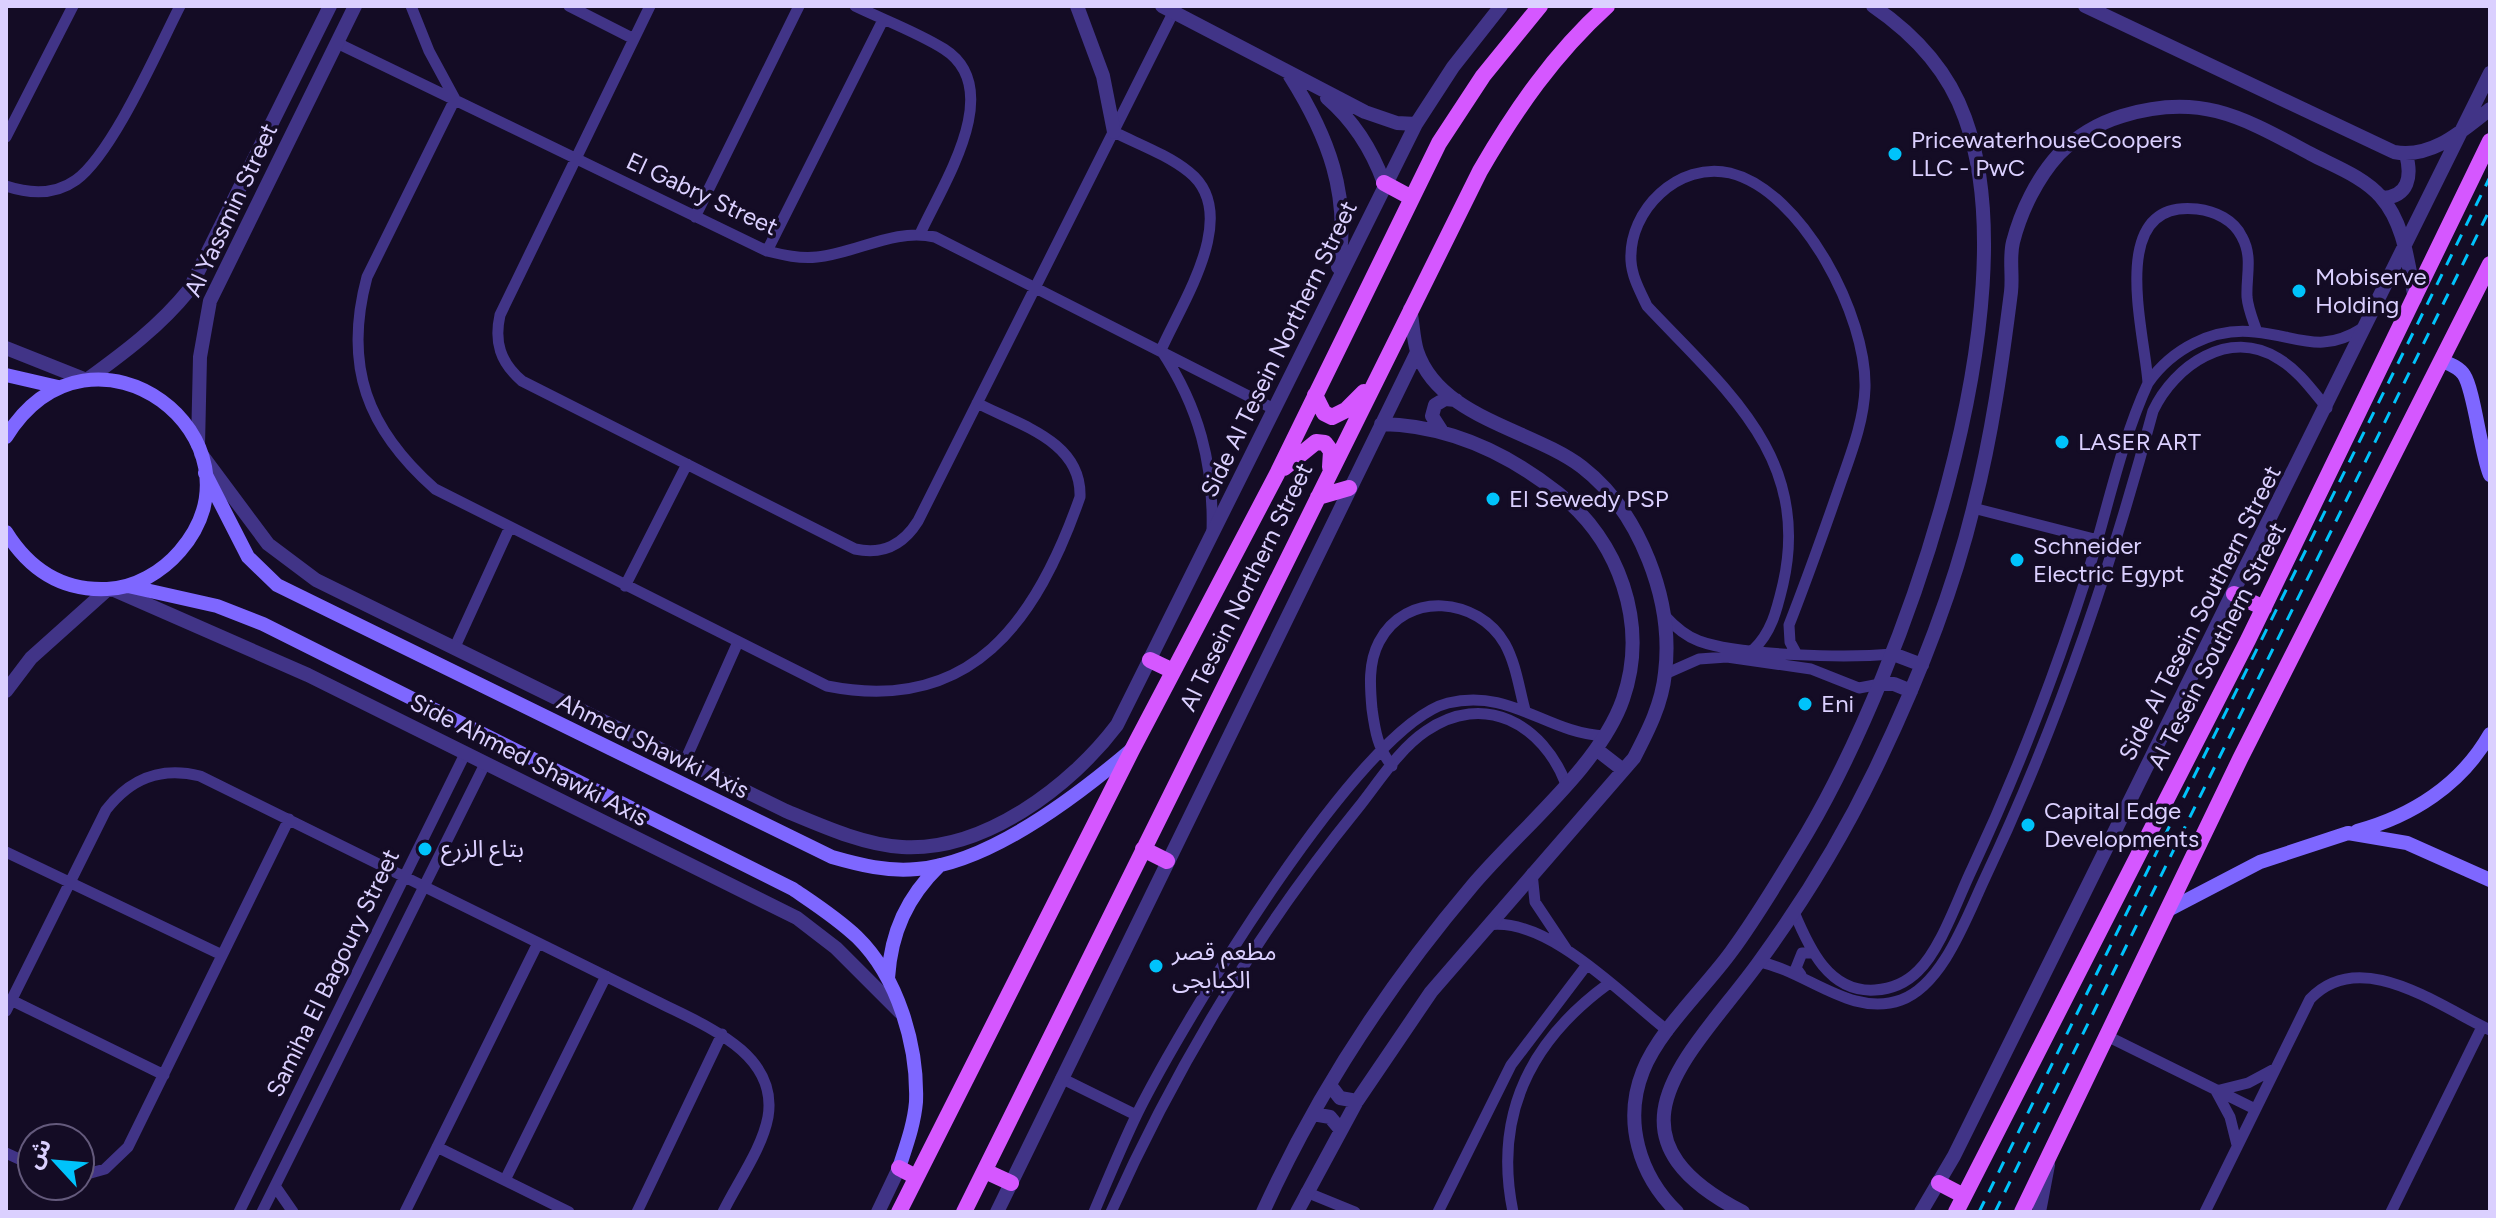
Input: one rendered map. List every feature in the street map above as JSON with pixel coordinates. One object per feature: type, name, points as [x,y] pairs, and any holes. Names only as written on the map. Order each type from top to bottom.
[{"type":"main road","name":"Al Tesein Northern Street","points":[[899,1212],[1132,750],[1277,474],[1410,197],[1439,143],[1483,76],[1540,6]]},
{"type":"main road","name":"Al Tesein Northern Street","points":[[964,1212],[1374,381],[1508,122],[1577,33],[1607,6]]},
{"type":"main road","name":"Al Tesein Southern Street","points":[[1956,1212],[2264,608],[2490,141]]},
{"type":"main road","points":[[1384,183],[1410,197]]},
{"type":"main road","points":[[2022,1212],[2280,678],[2490,264]]},
{"type":"main road","points":[[2443,361],[2459,369],[2466,378],[2490,475]]},
{"type":"main road","points":[[6,375],[58,387]]},
{"type":"main road","points":[[6,437],[36,400],[58,387],[86,379],[127,382],[162,398],[189,427],[200,449],[205,473],[204,497],[198,521],[187,543],[171,562],[128,586],[110,589],[67,585],[30,564],[6,532]]},
{"type":"main road","points":[[1315,395],[1324,413],[1332,417],[1346,410],[1374,381]]},
{"type":"main road","points":[[1277,474],[1316,442],[1325,443],[1331,451],[1330,472]]},
{"type":"main road","name":"Ahmed Shawki Axis","points":[[205,473],[248,557],[261,572],[299,598],[832,857],[889,869],[941,865],[998,842],[1036,820],[1132,750]]},
{"type":"main road","points":[[1318,497],[1349,488]]},
{"type":"main road","points":[[128,586],[217,606],[263,624],[793,889],[859,939],[888,978],[913,1055],[916,1103],[912,1129],[899,1168],[916,1177]]},
{"type":"main road","points":[[2234,594],[2264,608]]},
{"type":"main road","points":[[1150,660],[1173,671]]},
{"type":"main road","points":[[2168,910],[2260,862],[2388,821],[2424,803],[2448,785],[2490,734]]},
{"type":"main road","points":[[2388,821],[2384,830],[2390,839]]},
{"type":"main road","points":[[2348,833],[2390,839],[2426,849],[2490,880]]},
{"type":"main road","points":[[1143,849],[1167,861]]},
{"type":"main road","points":[[888,978],[894,936],[901,916],[925,880],[941,865]]},
{"type":"main road","points":[[985,1171],[1011,1183]]},
{"type":"main road","points":[[1939,1183],[1964,1196]]},
{"type":"street","points":[[6,137],[73,6]]},
{"type":"street","points":[[6,186],[31,193],[55,190],[77,179],[93,162],[132,102],[180,6]]},
{"type":"street","name":"Al Yassmin Street","points":[[86,379],[169,315],[189,290],[330,6]]},
{"type":"street","name":"Al Yassmin Street","points":[[200,449],[200,357],[205,320],[217,284],[355,6]]},
{"type":"street","points":[[411,6],[429,51],[455,99],[367,277],[357,327],[358,358],[367,399],[383,434],[406,464],[435,489],[509,529],[827,686],[878,693],[935,682],[966,668],[1007,636],[1026,612],[1075,512],[1081,481],[1067,453],[977,403]]},
{"type":"street","points":[[569,6],[634,39]]},
{"type":"street","points":[[650,6],[500,315],[499,351],[511,372],[522,381],[855,549],[879,551],[898,544],[910,534],[1114,132],[1171,8],[1315,88],[1379,119],[1416,124]]},
{"type":"street","points":[[695,217],[799,6]]},
{"type":"street","points":[[855,6],[944,49],[961,66],[971,86],[971,121],[920,234]]},
{"type":"street","points":[[1077,6],[1103,76],[1114,132]]},
{"type":"street","name":"Side Al Tesein Northern Street","points":[[684,763],[827,828],[902,847],[946,843],[1019,814],[1081,766],[1117,725],[1416,124],[1453,67],[1501,6]]},
{"type":"street","points":[[1677,1212],[1651,1181],[1642,1160],[1634,1115],[1643,1070],[1668,1031],[1734,949],[1774,888],[1828,796],[1880,684],[1922,569],[1962,421],[1979,329],[1984,246],[1973,148],[1953,91],[1918,41],[1873,6]]},
{"type":"street","points":[[2085,6],[2376,146],[2406,154],[2434,148],[2462,132],[2490,109]]},
{"type":"street","points":[[767,251],[883,20]]},
{"type":"street","name":"El Gabry Street","points":[[337,43],[767,251],[792,257],[818,257],[904,234],[920,234],[949,242],[1274,409]]},
{"type":"street","points":[[1288,72],[1326,138],[1338,175],[1343,213],[1334,286]]},
{"type":"street","name":"Side Al Tesein Southern Street","points":[[1921,1212],[1939,1183],[2327,408],[2490,73]]},
{"type":"street","points":[[1315,88],[1359,131],[1375,157],[1384,183]]},
{"type":"street","points":[[1743,1212],[1707,1194],[1681,1169],[1667,1136],[1665,1109],[1678,1066],[1794,912],[1874,771],[1922,665],[1973,508],[1989,440],[2012,285],[2012,246],[2024,209],[2060,153],[2099,123],[2156,106],[2198,105],[2243,119],[2362,181],[2382,198],[2405,248],[2415,299]]},
{"type":"street","points":[[1114,132],[1191,173],[1208,194],[1212,207],[1210,239],[1161,350],[1189,398],[1204,439],[1213,502],[1212,536]]},
{"type":"street","points":[[2382,198],[2401,193],[2407,185],[2410,176],[2406,154]]},
{"type":"street","points":[[1753,650],[1772,624],[1787,565],[1789,531],[1779,473],[1752,418],[1647,306],[1636,284],[1631,260],[1633,235],[1643,213],[1656,196],[1683,178],[1702,172],[1726,172],[1750,179],[1787,208],[1836,280],[1864,360],[1863,411],[1852,450],[1789,625],[1790,642],[1796,653]]},
{"type":"street","points":[[247,177],[265,185]]},
{"type":"street","points":[[2148,383],[2135,264],[2143,235],[2166,214],[2183,209],[2208,211],[2237,228],[2248,255],[2248,304],[2257,332]]},
{"type":"street","points":[[1984,246],[2012,246]]},
{"type":"street","points":[[1297,1212],[1357,1101],[1431,992],[1623,770],[1650,729],[1665,674],[1663,615],[1648,560],[1633,527],[1611,496],[1583,468],[1550,447],[1456,400],[1428,372],[1417,352],[1410,309]]},
{"type":"street","points":[[1794,912],[1813,953],[1832,976],[1859,989],[1895,987],[1922,968],[1958,899],[2036,723],[2148,383],[2170,359],[2199,340],[2217,335],[2257,332],[2304,344],[2320,344],[2352,335],[2367,326]]},
{"type":"street","points":[[6,348],[86,379]]},
{"type":"street","points":[[1759,962],[1801,975],[1843,998],[1874,1005],[1905,999],[1930,981],[1972,905],[2051,729],[2085,638],[2153,411],[2163,390],[2178,372],[2217,351],[2247,349],[2276,357],[2293,369],[2327,408]]},
{"type":"street","points":[[997,1212],[1417,352]]},
{"type":"street","points":[[1441,430],[1433,422],[1433,410],[1445,399],[1456,400]]},
{"type":"street","points":[[1263,1212],[1313,1114],[1397,981],[1470,888],[1600,743],[1624,697],[1632,645],[1625,593],[1614,560],[1595,529],[1548,485],[1483,446],[1441,430],[1381,424]]},
{"type":"street","points":[[200,449],[268,544],[291,564],[684,763],[738,642]]},
{"type":"street","points":[[625,586],[687,464]]},
{"type":"street","points":[[2115,479],[2133,484]]},
{"type":"street","points":[[1973,508],[2098,540]]},
{"type":"street","points":[[454,649],[509,529]]},
{"type":"street","points":[[6,691],[31,658],[110,589]]},
{"type":"street","name":"Side Ahmed Shawki Axis","points":[[110,589],[263,654],[797,918],[836,948],[900,1012]]},
{"type":"street","points":[[1392,766],[1381,752],[1372,704],[1372,660],[1390,627],[1422,608],[1441,605],[1463,608],[1491,625],[1511,657],[1525,710]]},
{"type":"street","points":[[1663,615],[1698,641],[1796,653],[1893,654],[1922,665]]},
{"type":"street","points":[[1665,674],[1699,659],[1727,657],[1811,669],[1859,688],[1880,684],[1900,685],[1911,691]]},
{"type":"street","points":[[1094,1212],[1136,1115],[1203,995],[1261,906],[1336,803],[1406,725],[1445,704],[1492,700],[1525,710],[1600,743],[1623,770]]},
{"type":"street","points":[[1111,1212],[1167,1093],[1218,1005],[1275,916],[1408,747],[1435,726],[1466,715],[1486,714],[1508,719],[1537,737],[1558,763],[1566,784]]},
{"type":"street","points":[[2036,723],[2051,729]]},
{"type":"street","name":"Samiha El Bagoury Street","points":[[239,1212],[465,754]]},
{"type":"street","name":"Samiha El Bagoury Street","points":[[262,1212],[485,764]]},
{"type":"street","points":[[164,1075],[9,1005],[106,810],[118,794],[153,774],[173,772],[200,776],[722,1034],[755,1064],[769,1099],[763,1131],[723,1212]]},
{"type":"street","points":[[96,1172],[117,1160],[128,1147],[289,819]]},
{"type":"street","points":[[6,852],[222,955]]},
{"type":"street","points":[[1532,873],[1533,892],[1539,911],[1567,951]]},
{"type":"street","points":[[1486,925],[1523,927],[1567,951],[1668,1031]]},
{"type":"street","points":[[405,1212],[538,943]]},
{"type":"street","points":[[1801,975],[1796,968],[1796,959],[1802,953],[1813,953]]},
{"type":"street","points":[[1438,1212],[1511,1065],[1586,966]]},
{"type":"street","points":[[505,1180],[606,976]]},
{"type":"street","points":[[2205,1212],[2310,999],[2323,987],[2346,976],[2380,978],[2486,1028],[2391,1212]]},
{"type":"street","points":[[1513,1212],[1507,1155],[1519,1092],[1558,1029],[1608,984]]},
{"type":"street","points":[[637,1212],[722,1034]]},
{"type":"street","points":[[2107,1036],[2255,1109]]},
{"type":"street","points":[[2216,1091],[2248,1083],[2276,1068]]},
{"type":"street","points":[[1061,1078],[1136,1115]]},
{"type":"street","points":[[1330,1085],[1340,1098],[1357,1101]]},
{"type":"street","points":[[2216,1091],[2230,1117],[2237,1146]]},
{"type":"street","points":[[1313,1114],[1330,1117],[1340,1129]]},
{"type":"street","points":[[437,1147],[569,1212]]},
{"type":"street","points":[[2039,1212],[2049,1157]]},
{"type":"street","points":[[878,1212],[899,1168]]},
{"type":"street","points":[[275,1186],[293,1212]]},
{"type":"street","points":[[1306,1192],[1355,1212]]},
{"type":"railway","points":[[1979,1212],[2490,177]]},
{"type":"railway","points":[[1995,1212],[2490,209]]},
{"type":"place","name":"PricewaterhouseCoopers LLC - PwC","points":[[1895,154]]},
{"type":"place","name":"Mobiserve Holding","points":[[2299,291]]},
{"type":"place","name":"LASER ART","points":[[2062,442]]},
{"type":"place","name":"El Sewedy PSP","points":[[1493,499]]},
{"type":"place","name":"Schneider Electric Egypt","points":[[2017,560]]},
{"type":"place","name":"Eni","points":[[1805,704]]},
{"type":"place","name":"Capital Edge Developments","points":[[2028,825]]},
{"type":"place","name":"بتاع الزرع","points":[[425,849]]},
{"type":"place","name":"مطعم قصر الكبابجى","points":[[1156,966]]}]
